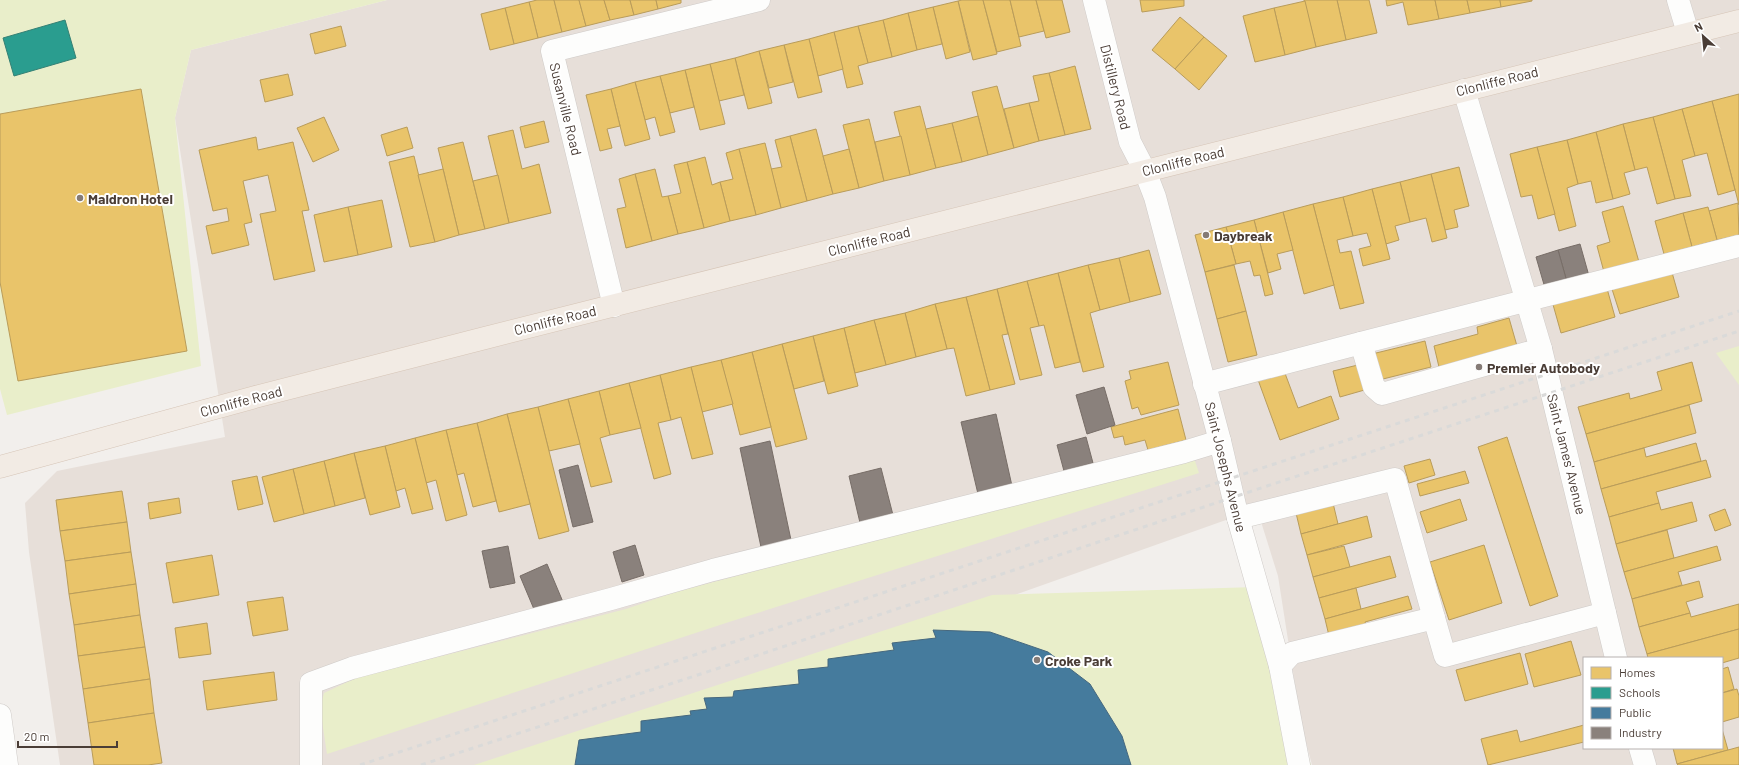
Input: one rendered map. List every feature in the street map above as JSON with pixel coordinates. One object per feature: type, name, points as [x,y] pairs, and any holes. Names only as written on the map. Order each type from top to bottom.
[{"type":"main road","name":"Clonliffe Road","points":[[0,467],[255,397],[1739,21]]},
{"type":"street","name":"Susanville Road","points":[[614,306],[552,51],[759,0]]},
{"type":"street","name":"Distillery Road","points":[[1094,0],[1130,142],[1145,171]]},
{"type":"street","points":[[1678,0],[1688,33]]},
{"type":"street","name":"Saint James' Avenue","points":[[1464,90],[1541,349],[1616,657]]},
{"type":"street","name":"Saint Josephs Avenue","points":[[1145,171],[1155,197],[1220,441],[1238,518],[1280,666],[1299,765]]},
{"type":"street","points":[[1204,384],[1527,302],[1739,246]]},
{"type":"street","points":[[1361,343],[1374,387],[1382,394],[1541,349]]},
{"type":"street","points":[[311,764],[311,683],[352,668],[611,599],[713,570],[1177,454],[1220,441]]},
{"type":"street","points":[[1238,518],[1395,479],[1445,656],[1605,613]]},
{"type":"street","points":[[1280,666],[1292,653],[1434,618]]},
{"type":"street","points":[[0,715],[7,765]]},
{"type":"street","points":[[1640,749],[1645,765]]},
{"type":"shaded area","points":[[387,0],[1739,0],[1739,765],[1312,765],[1301,723],[1278,576],[1257,509],[936,623],[512,765],[60,765],[29,552],[25,503],[57,471],[225,437],[175,118],[191,50]]},
{"type":"green space","points":[[0,0],[387,0],[191,50],[175,118],[201,366],[7,415],[0,389]]},
{"type":"green space","points":[[1739,346],[1739,385],[1716,353]]},
{"type":"green space","points":[[1193,455],[1199,473],[729,622],[327,754],[320,708],[324,693],[356,678],[626,609],[676,592]]},
{"type":"green space","name":"Croke Park","points":[[1256,587],[1311,765],[474,765],[992,595]]},
{"type":"building: Homes","points":[[537,0],[554,0],[562,32],[538,38],[529,2]]},
{"type":"building: Homes","points":[[554,0],[579,0],[586,26],[562,32]]},
{"type":"building: Homes","points":[[579,0],[604,0],[610,20],[586,26]]},
{"type":"building: Homes","points":[[604,0],[630,0],[634,15],[610,20]]},
{"type":"building: Homes","points":[[630,0],[656,0],[658,9],[634,15]]},
{"type":"building: Homes","points":[[656,0],[681,0],[681,3],[658,9]]},
{"type":"building: Homes","points":[[983,0],[997,54],[973,60],[958,1]]},
{"type":"building: Homes","points":[[983,0],[1010,0],[1021,46],[997,52]]},
{"type":"building: Homes","points":[[1010,0],[1036,0],[1044,31],[1019,37]]},
{"type":"building: Homes","points":[[1036,0],[1062,0],[1070,32],[1046,38]]},
{"type":"building: Homes","points":[[1140,0],[1184,0],[1184,6],[1142,12]]},
{"type":"building: Homes","points":[[1304,0],[1337,0],[1346,40],[1316,47]]},
{"type":"building: Homes","points":[[1337,0],[1369,0],[1377,33],[1346,40]]},
{"type":"building: Homes","points":[[1386,0],[1435,0],[1439,19],[1408,25],[1403,2],[1387,6]]},
{"type":"building: Homes","points":[[1435,0],[1467,0],[1470,13],[1439,19]]},
{"type":"building: Homes","points":[[1467,0],[1500,0],[1501,7],[1470,13]]},
{"type":"building: Homes","points":[[1500,0],[1532,0],[1532,1],[1501,7]]},
{"type":"building: Homes","points":[[958,1],[970,52],[946,59],[933,7]]},
{"type":"building: Homes","points":[[1305,1],[1316,47],[1285,55],[1274,8]]},
{"type":"building: Homes","points":[[529,2],[538,38],[514,44],[505,8]]},
{"type":"building: Homes","points":[[933,7],[942,44],[917,50],[908,13]]},
{"type":"building: Homes","points":[[505,8],[514,44],[490,50],[481,14]]},
{"type":"building: Homes","points":[[1274,8],[1285,55],[1255,62],[1243,16]]},
{"type":"building: Homes","points":[[908,13],[917,50],[892,57],[883,20]]},
{"type":"building: Homes","points":[[1180,17],[1204,37],[1175,69],[1152,50]]},
{"type":"building: Homes","points":[[883,20],[892,57],[868,63],[858,26]]},
{"type":"building: Homes","points":[[341,26],[346,46],[315,54],[310,34]]},
{"type":"building: Homes","points":[[858,26],[868,63],[858,66],[863,84],[847,88],[834,32]]},
{"type":"building: Homes","points":[[834,32],[843,69],[818,76],[809,39]]},
{"type":"building: Homes","points":[[1204,37],[1227,56],[1199,90],[1175,69]]},
{"type":"building: Homes","points":[[809,39],[822,92],[798,98],[784,45]]},
{"type":"building: Homes","points":[[784,45],[793,82],[769,88],[759,51]]},
{"type":"building: Homes","points":[[759,51],[772,103],[748,109],[735,58]]},
{"type":"building: Homes","points":[[735,58],[744,95],[719,101],[710,64]]},
{"type":"building: Homes","points":[[710,64],[725,124],[700,130],[685,70]]},
{"type":"building: Homes","points":[[1075,66],[1091,129],[1065,135],[1049,73]]},
{"type":"building: Homes","points":[[685,70],[694,107],[670,113],[660,76]]},
{"type":"building: Homes","points":[[1049,73],[1065,135],[1039,141],[1029,103],[1039,101],[1033,76]]},
{"type":"building: Homes","points":[[288,74],[293,95],[265,102],[260,80]]},
{"type":"building: Homes","points":[[660,76],[675,132],[660,136],[655,117],[645,120],[635,82]]},
{"type":"building: Homes","points":[[635,82],[650,139],[625,146],[611,89]]},
{"type":"building: Homes","points":[[997,86],[1014,148],[988,155],[972,92]]},
{"type":"building: Homes","name":"Maldron Hotel","points":[[141,89],[187,351],[18,381],[0,282],[0,114]]},
{"type":"building: Homes","points":[[611,89],[620,126],[607,129],[612,148],[600,151],[586,95]]},
{"type":"building: Homes","points":[[1739,94],[1739,205],[1712,101]]},
{"type":"building: Homes","points":[[1712,101],[1735,190],[1718,195],[1707,153],[1695,156],[1682,109]]},
{"type":"building: Homes","points":[[1029,103],[1039,141],[1014,148],[1004,109]]},
{"type":"building: Homes","points":[[920,106],[936,168],[910,175],[894,112]]},
{"type":"building: Homes","points":[[1682,109],[1695,156],[1682,160],[1691,196],[1675,199],[1653,117]]},
{"type":"building: Homes","points":[[978,116],[988,155],[962,162],[952,123]]},
{"type":"building: Homes","points":[[324,117],[339,150],[313,162],[297,128]]},
{"type":"building: Homes","points":[[1653,117],[1675,199],[1657,204],[1647,167],[1635,170],[1623,124]]},
{"type":"building: Homes","points":[[869,119],[884,181],[859,188],[843,125]]},
{"type":"building: Homes","points":[[544,121],[549,142],[525,148],[520,127]]},
{"type":"building: Homes","points":[[952,123],[962,162],[936,168],[926,129]]},
{"type":"building: Homes","points":[[1623,124],[1635,170],[1624,173],[1630,194],[1613,199],[1596,132]]},
{"type":"building: Homes","points":[[407,127],[413,148],[387,156],[381,135]]},
{"type":"building: Homes","points":[[816,129],[833,194],[807,201],[790,136]]},
{"type":"building: Homes","points":[[513,130],[522,169],[539,164],[551,213],[509,223],[488,136]]},
{"type":"building: Homes","points":[[1596,132],[1613,199],[1596,203],[1591,181],[1578,184],[1567,140]]},
{"type":"building: Homes","points":[[790,136],[807,201],[781,208],[771,169],[782,167],[775,140]]},
{"type":"building: Homes","points":[[901,136],[910,175],[884,181],[875,142]]},
{"type":"building: Homes","points":[[256,137],[258,150],[293,142],[309,210],[302,211],[315,271],[274,280],[260,214],[276,211],[268,175],[243,181],[252,222],[244,224],[249,245],[212,254],[206,226],[229,221],[227,208],[213,211],[199,150]]},
{"type":"building: Homes","points":[[1567,140],[1578,184],[1567,188],[1576,226],[1559,231],[1537,147]]},
{"type":"building: Homes","points":[[463,142],[485,229],[459,235],[438,148]]},
{"type":"building: Homes","points":[[765,143],[781,208],[756,215],[739,149]]},
{"type":"building: Homes","points":[[1537,147],[1555,214],[1538,219],[1532,195],[1521,197],[1510,154]]},
{"type":"building: Homes","points":[[739,149],[756,215],[730,221],[720,182],[733,179],[726,153]]},
{"type":"building: Homes","points":[[849,149],[859,188],[833,194],[823,156]]},
{"type":"building: Homes","points":[[414,156],[435,242],[410,247],[389,162]]},
{"type":"building: Homes","points":[[705,157],[712,185],[720,182],[730,221],[704,228],[687,162]]},
{"type":"building: Homes","points":[[687,162],[704,228],[678,234],[668,196],[681,193],[674,165]]},
{"type":"building: Homes","points":[[1459,167],[1469,206],[1454,210],[1458,227],[1445,230],[1431,174]]},
{"type":"building: Homes","points":[[443,169],[459,235],[435,242],[418,175]]},
{"type":"building: Homes","points":[[655,169],[662,197],[668,196],[678,234],[652,241],[635,174]]},
{"type":"building: Homes","points":[[635,174],[652,241],[626,248],[617,209],[626,207],[619,179]]},
{"type":"building: Homes","points":[[1431,174],[1447,238],[1432,242],[1426,218],[1410,222],[1400,182]]},
{"type":"building: Homes","points":[[498,175],[509,223],[485,229],[473,181]]},
{"type":"building: Homes","points":[[1400,182],[1410,222],[1395,226],[1399,240],[1386,244],[1372,189]]},
{"type":"building: Homes","points":[[1372,189],[1390,259],[1363,266],[1359,249],[1371,246],[1367,233],[1353,236],[1343,197]]},
{"type":"building: Homes","points":[[1343,197],[1353,236],[1337,240],[1340,253],[1351,251],[1364,303],[1340,309],[1313,204]]},
{"type":"building: Homes","points":[[382,200],[392,247],[358,255],[348,207]]},
{"type":"building: Homes","points":[[1738,203],[1739,235],[1717,240],[1709,211]]},
{"type":"building: Homes","points":[[1313,204],[1334,285],[1304,294],[1283,212]]},
{"type":"building: Homes","points":[[1623,206],[1639,262],[1604,272],[1597,246],[1610,242],[1602,212]]},
{"type":"building: Homes","points":[[348,207],[358,255],[324,262],[314,215]]},
{"type":"building: Homes","points":[[1708,207],[1717,240],[1692,247],[1683,213]]},
{"type":"building: Homes","points":[[1283,212],[1293,250],[1277,254],[1281,269],[1268,273],[1254,220]]},
{"type":"building: Homes","points":[[1683,213],[1692,247],[1664,254],[1655,221]]},
{"type":"building: Homes","points":[[1254,220],[1273,294],[1265,296],[1260,275],[1254,276],[1250,261],[1236,264],[1226,227]]},
{"type":"building: Homes","points":[[1226,227],[1236,264],[1205,272],[1195,235]]},
{"type":"building: Homes","points":[[1149,250],[1161,294],[1130,302],[1119,258]]},
{"type":"building: Homes","points":[[1119,258],[1130,302],[1100,310],[1088,265]]},
{"type":"building: Homes","points":[[1088,265],[1100,310],[1090,313],[1104,367],[1083,372],[1058,273]]},
{"type":"building: Homes","points":[[1234,265],[1246,311],[1217,319],[1205,272]]},
{"type":"building: Homes","points":[[1671,269],[1679,297],[1620,314],[1611,286]]},
{"type":"building: Homes","points":[[1058,273],[1080,362],[1055,368],[1044,325],[1039,326],[1027,281]]},
{"type":"building: Homes","points":[[1027,281],[1039,326],[1030,328],[1042,375],[1020,380],[997,289]]},
{"type":"building: Homes","points":[[1606,285],[1615,317],[1561,333],[1552,301]]},
{"type":"building: Homes","points":[[997,289],[1008,334],[1002,335],[1015,384],[990,390],[966,297]]},
{"type":"building: Homes","points":[[966,297],[990,390],[966,396],[954,348],[947,349],[935,304]]},
{"type":"building: Homes","points":[[935,304],[947,349],[916,357],[905,313]]},
{"type":"building: Homes","points":[[1246,311],[1257,355],[1228,362],[1217,319]]},
{"type":"building: Homes","points":[[905,313],[916,357],[886,365],[874,320]]},
{"type":"building: Homes","points":[[1509,318],[1517,346],[1439,367],[1434,346],[1478,334],[1477,327]]},
{"type":"building: Homes","points":[[874,320],[886,365],[855,373],[844,328]]},
{"type":"building: Homes","points":[[844,328],[858,386],[828,394],[813,336]]},
{"type":"building: Homes","points":[[813,336],[824,381],[794,389],[782,344]]},
{"type":"building: Homes","points":[[1425,341],[1431,367],[1379,380],[1372,354]]},
{"type":"building: Homes","points":[[782,344],[807,439],[776,447],[752,352]]},
{"type":"building: Homes","points":[[752,352],[771,427],[740,435],[721,360]]},
{"type":"building: Homes","points":[[721,360],[733,404],[702,412],[691,367]]},
{"type":"building: Homes","points":[[1168,362],[1179,405],[1141,415],[1138,407],[1132,409],[1125,381],[1131,379],[1129,371]]},
{"type":"building: Homes","points":[[1692,362],[1702,401],[1586,434],[1578,407],[1629,393],[1630,399],[1662,390],[1657,372]]},
{"type":"building: Homes","points":[[1362,364],[1368,389],[1340,397],[1333,371]]},
{"type":"building: Homes","points":[[691,367],[713,454],[692,459],[681,417],[671,420],[660,375]]},
{"type":"building: Homes","points":[[1283,368],[1298,408],[1331,396],[1339,419],[1280,440],[1257,377]]},
{"type":"building: Homes","points":[[660,375],[671,420],[658,423],[671,474],[654,479],[629,383]]},
{"type":"building: Homes","points":[[629,383],[641,428],[610,435],[599,391]]},
{"type":"building: Homes","points":[[599,391],[610,435],[600,438],[612,482],[591,487],[568,399]]},
{"type":"building: Homes","points":[[568,399],[580,444],[549,451],[538,407]]},
{"type":"building: Homes","points":[[1689,405],[1696,433],[1594,462],[1586,434]]},
{"type":"building: Homes","points":[[538,407],[569,531],[539,539],[507,414]]},
{"type":"building: Homes","points":[[1178,409],[1186,440],[1148,450],[1145,440],[1125,445],[1123,436],[1114,438],[1111,427]]},
{"type":"building: Homes","points":[[507,414],[530,504],[499,512],[477,423]]},
{"type":"building: Homes","points":[[477,423],[496,501],[473,507],[464,473],[457,475],[446,430]]},
{"type":"building: Homes","points":[[446,430],[467,515],[446,521],[436,480],[426,483],[415,438]]},
{"type":"building: Homes","points":[[1507,437],[1558,596],[1530,606],[1478,447]]},
{"type":"building: Homes","points":[[415,438],[433,509],[412,514],[405,488],[396,491],[385,446]]},
{"type":"building: Homes","points":[[1696,443],[1701,461],[1601,489],[1594,462],[1644,448],[1646,457]]},
{"type":"building: Homes","points":[[385,446],[400,507],[370,515],[354,453]]},
{"type":"building: Homes","points":[[354,453],[365,498],[335,506],[324,461]]},
{"type":"building: Homes","points":[[1430,459],[1435,475],[1409,483],[1404,466]]},
{"type":"building: Homes","points":[[1706,460],[1711,477],[1656,492],[1659,503],[1609,517],[1601,489]]},
{"type":"building: Homes","points":[[324,461],[335,506],[304,514],[293,469]]},
{"type":"building: Homes","points":[[293,469],[304,514],[274,522],[262,477]]},
{"type":"building: Homes","points":[[1465,471],[1469,483],[1420,496],[1417,484]]},
{"type":"building: Homes","points":[[257,476],[263,504],[238,510],[232,481]]},
{"type":"building: Homes","points":[[122,491],[127,522],[60,531],[56,500]]},
{"type":"building: Homes","points":[[179,498],[181,513],[150,519],[148,503]]},
{"type":"building: Homes","points":[[1460,499],[1467,520],[1427,533],[1420,512]]},
{"type":"building: Homes","points":[[1692,502],[1697,521],[1616,544],[1609,517],[1659,503],[1661,510]]},
{"type":"building: Homes","points":[[1333,503],[1338,524],[1301,534],[1296,513]]},
{"type":"building: Homes","points":[[1725,509],[1731,525],[1715,531],[1709,515]]},
{"type":"building: Homes","points":[[1367,516],[1372,537],[1307,555],[1301,534]]},
{"type":"building: Homes","points":[[127,522],[131,552],[65,561],[60,531]]},
{"type":"building: Homes","points":[[1667,530],[1674,558],[1624,572],[1616,544]]},
{"type":"building: Homes","points":[[1484,545],[1502,603],[1449,620],[1430,562]]},
{"type":"building: Homes","points":[[1344,546],[1350,567],[1313,577],[1307,555]]},
{"type":"building: Homes","points":[[1717,546],[1721,560],[1678,572],[1682,585],[1632,599],[1624,572]]},
{"type":"building: Homes","points":[[131,552],[136,584],[69,594],[65,561]]},
{"type":"building: Homes","points":[[212,555],[219,595],[173,603],[166,563]]},
{"type":"building: Homes","points":[[1390,556],[1396,577],[1319,598],[1313,577]]},
{"type":"building: Homes","points":[[1699,581],[1703,597],[1686,602],[1690,613],[1639,627],[1632,599]]},
{"type":"building: Homes","points":[[136,584],[140,615],[74,625],[69,594]]},
{"type":"building: Homes","points":[[1356,588],[1361,609],[1325,619],[1319,598]]},
{"type":"building: Homes","points":[[1408,596],[1412,609],[1365,622],[1368,631],[1330,640],[1325,619]]},
{"type":"building: Homes","points":[[283,597],[288,630],[253,636],[247,602]]},
{"type":"building: Homes","points":[[1739,604],[1739,629],[1647,654],[1639,627],[1690,613],[1691,617]]},
{"type":"building: Homes","points":[[140,615],[145,647],[78,656],[74,625]]},
{"type":"building: Homes","points":[[207,623],[211,654],[179,658],[175,628]]},
{"type":"building: Homes","points":[[1739,629],[1739,658],[1723,663],[1723,657],[1648,657],[1647,654]]},
{"type":"building: Homes","points":[[1571,641],[1581,675],[1534,687],[1525,654]]},
{"type":"building: Homes","points":[[145,647],[150,679],[83,689],[78,656]]},
{"type":"building: Homes","points":[[1520,653],[1528,684],[1465,701],[1456,670]]},
{"type":"building: Homes","points":[[1728,667],[1734,689],[1723,693],[1723,669]]},
{"type":"building: Homes","points":[[274,672],[277,700],[207,710],[203,681]]},
{"type":"building: Homes","points":[[150,679],[154,713],[88,723],[83,689]]},
{"type":"building: Homes","points":[[1737,689],[1739,696],[1739,717],[1723,722],[1723,693]]},
{"type":"building: Homes","points":[[154,713],[162,763],[148,765],[94,765],[88,723]]},
{"type":"building: Homes","points":[[1583,725],[1583,742],[1488,765],[1481,739],[1517,730],[1520,742]]},
{"type":"building: Homes","points":[[1723,732],[1728,750],[1677,764],[1673,749],[1723,749]]},
{"type":"building: Homes","points":[[1739,747],[1739,765],[1677,764]]},
{"type":"building: Schools","points":[[65,20],[76,58],[14,76],[3,38]]},
{"type":"building: Public","points":[[933,630],[990,632],[1048,652],[1090,684],[1122,736],[1131,765],[575,765],[579,740],[641,732],[641,721],[691,715],[690,711],[707,709],[704,698],[733,697],[734,691],[799,684],[798,670],[828,667],[828,659],[894,650],[892,643],[936,638]]},
{"type":"building: Industry","points":[[1580,244],[1589,276],[1567,282],[1558,250]]},
{"type":"building: Industry","points":[[1558,250],[1567,282],[1545,288],[1536,257]]},
{"type":"building: Industry","points":[[1104,387],[1115,425],[1087,434],[1076,395]]},
{"type":"building: Industry","points":[[996,414],[1012,486],[978,494],[961,422]]},
{"type":"building: Industry","points":[[1086,437],[1093,463],[1064,471],[1057,445]]},
{"type":"building: Industry","points":[[770,441],[791,540],[761,547],[740,448]]},
{"type":"building: Industry","points":[[578,465],[593,522],[573,527],[559,470]]},
{"type":"building: Industry","points":[[881,468],[894,519],[861,527],[849,476]]},
{"type":"building: Industry","points":[[635,545],[644,575],[622,582],[613,552]]},
{"type":"building: Industry","points":[[508,546],[515,583],[490,588],[482,551]]},
{"type":"building: Industry","points":[[547,564],[563,602],[536,614],[520,576]]},
{"type":"railway","points":[[360,765],[1739,311]]},
{"type":"railway","points":[[421,765],[1739,331]]},
{"type":"place","name":"Maldron Hotel","points":[[80,198]]},
{"type":"place","name":"Daybreak","points":[[1206,235]]},
{"type":"place","name":"Premier Autobody","points":[[1479,367]]},
{"type":"place","name":"Croke Park","points":[[1037,660]]}]
